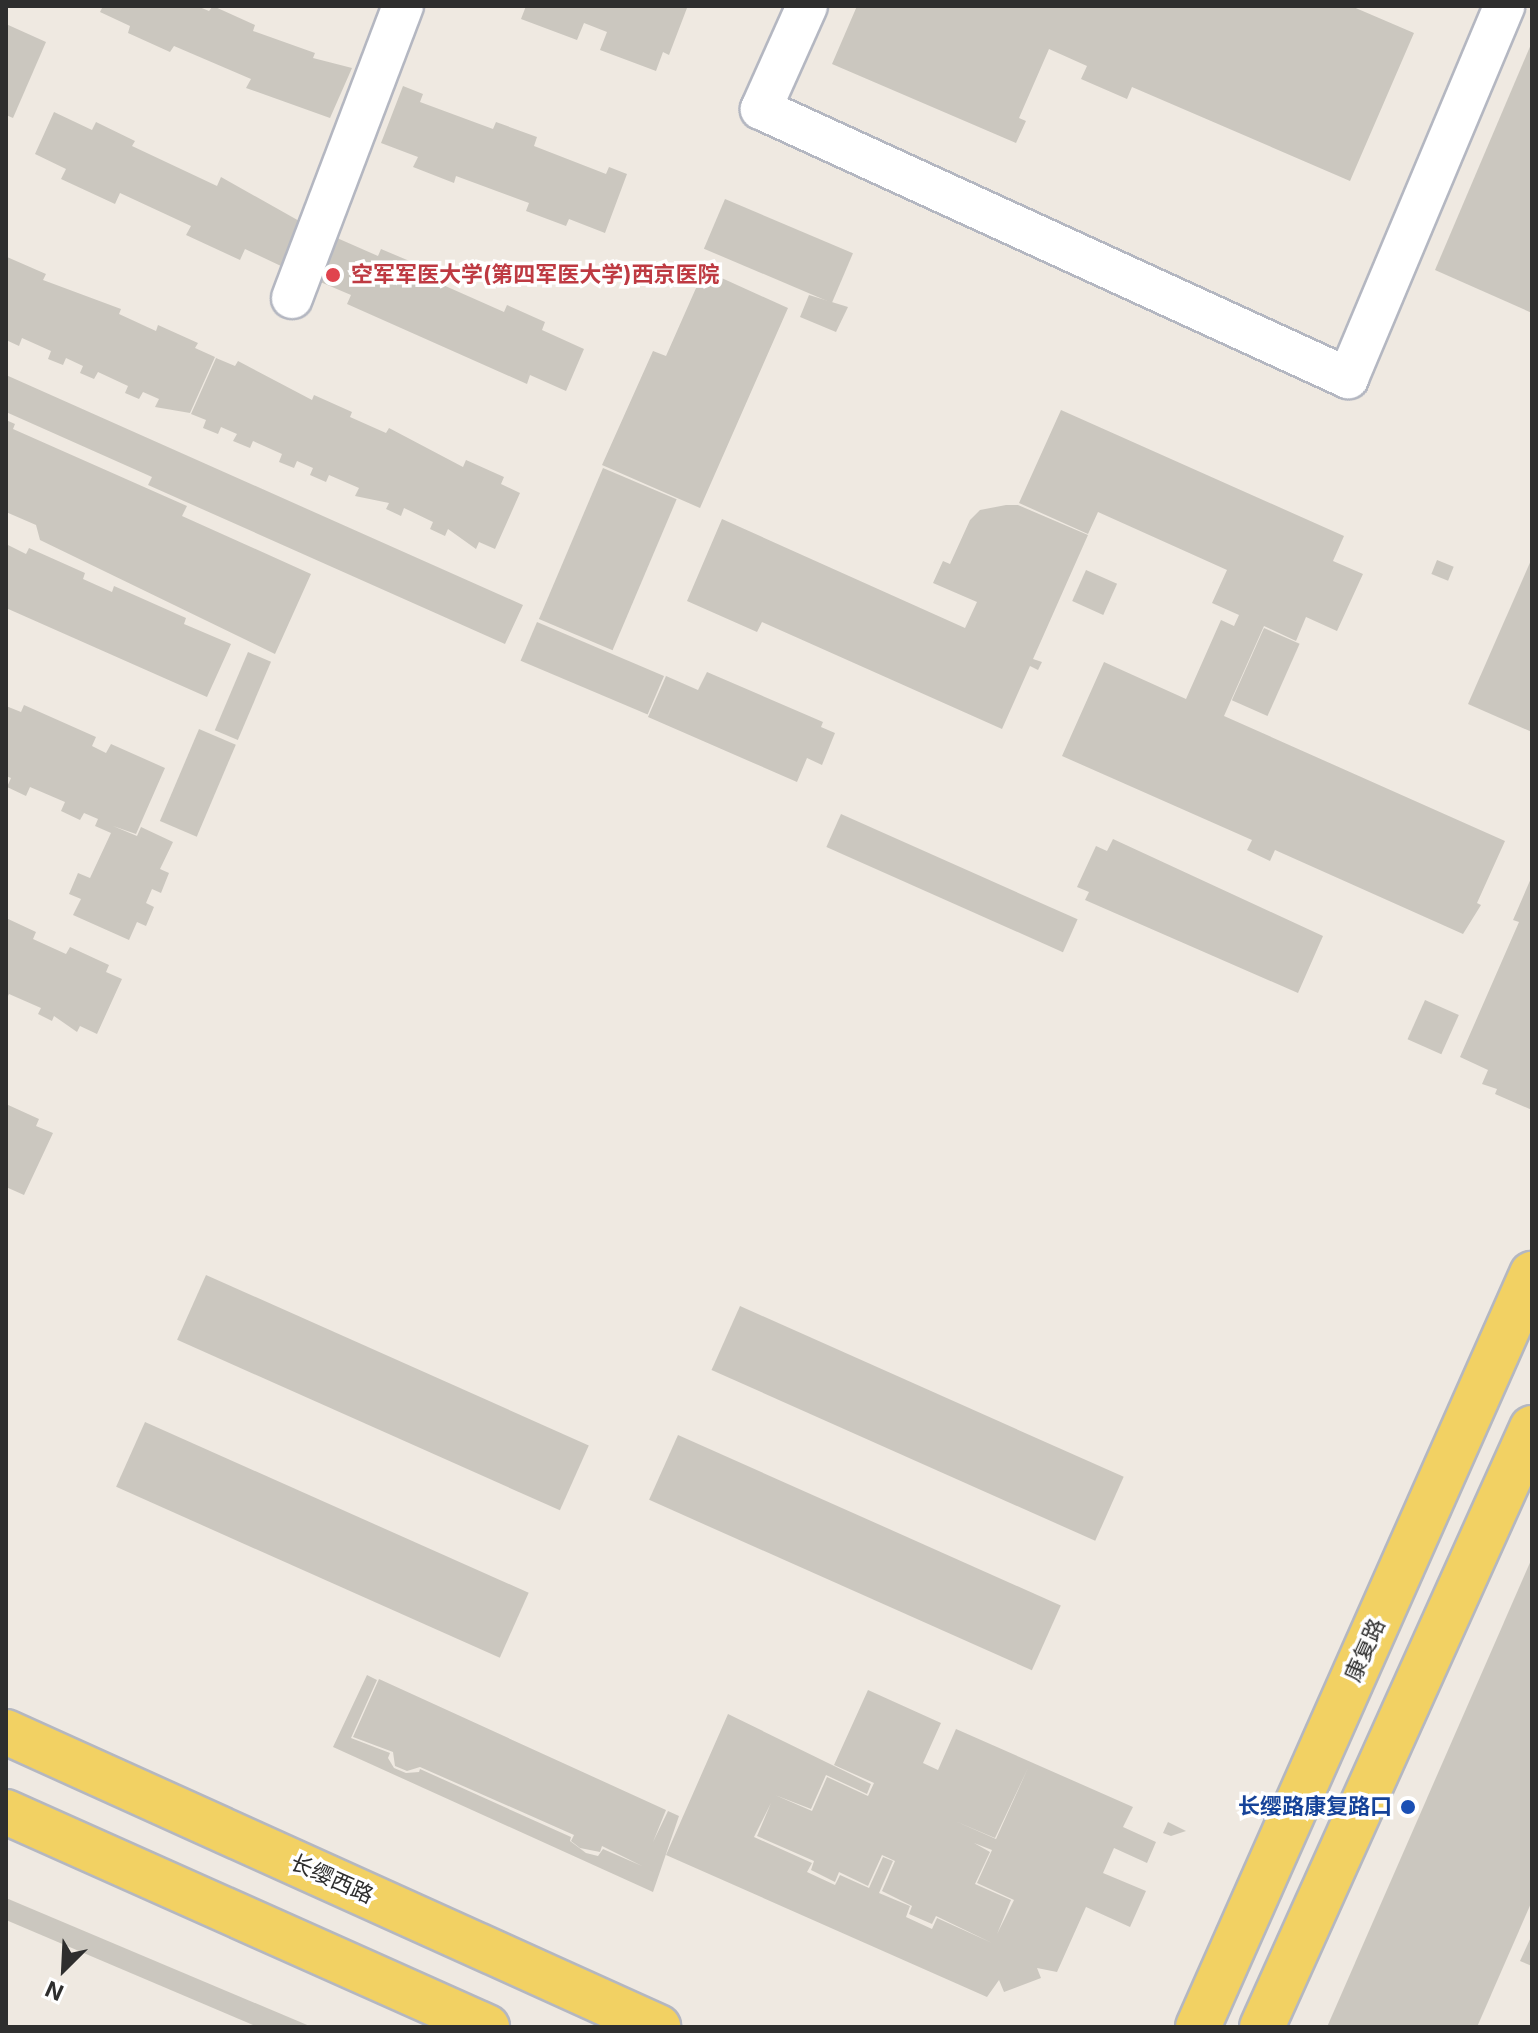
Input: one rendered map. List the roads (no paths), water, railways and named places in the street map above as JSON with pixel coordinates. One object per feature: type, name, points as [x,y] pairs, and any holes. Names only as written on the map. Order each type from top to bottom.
[{"type":"main road","name":"康复路","points":[[1198,2027],[1532,1274]]},
{"type":"main road","points":[[1262,2027],[1532,1428]]},
{"type":"main road","name":"长缨西路","points":[[6,1732],[658,2027]]},
{"type":"main road","points":[[6,1812],[487,2027]]},
{"type":"street","points":[[292,298],[403,6]]},
{"type":"street","points":[[807,6],[761,109],[1348,378],[1504,6]]},
{"type":"place","name":"空军军医大学(第四军医大学)西京医院","points":[[333,275]]},
{"type":"place","name":"长缨路康复路口","points":[[1408,1807]]}]
